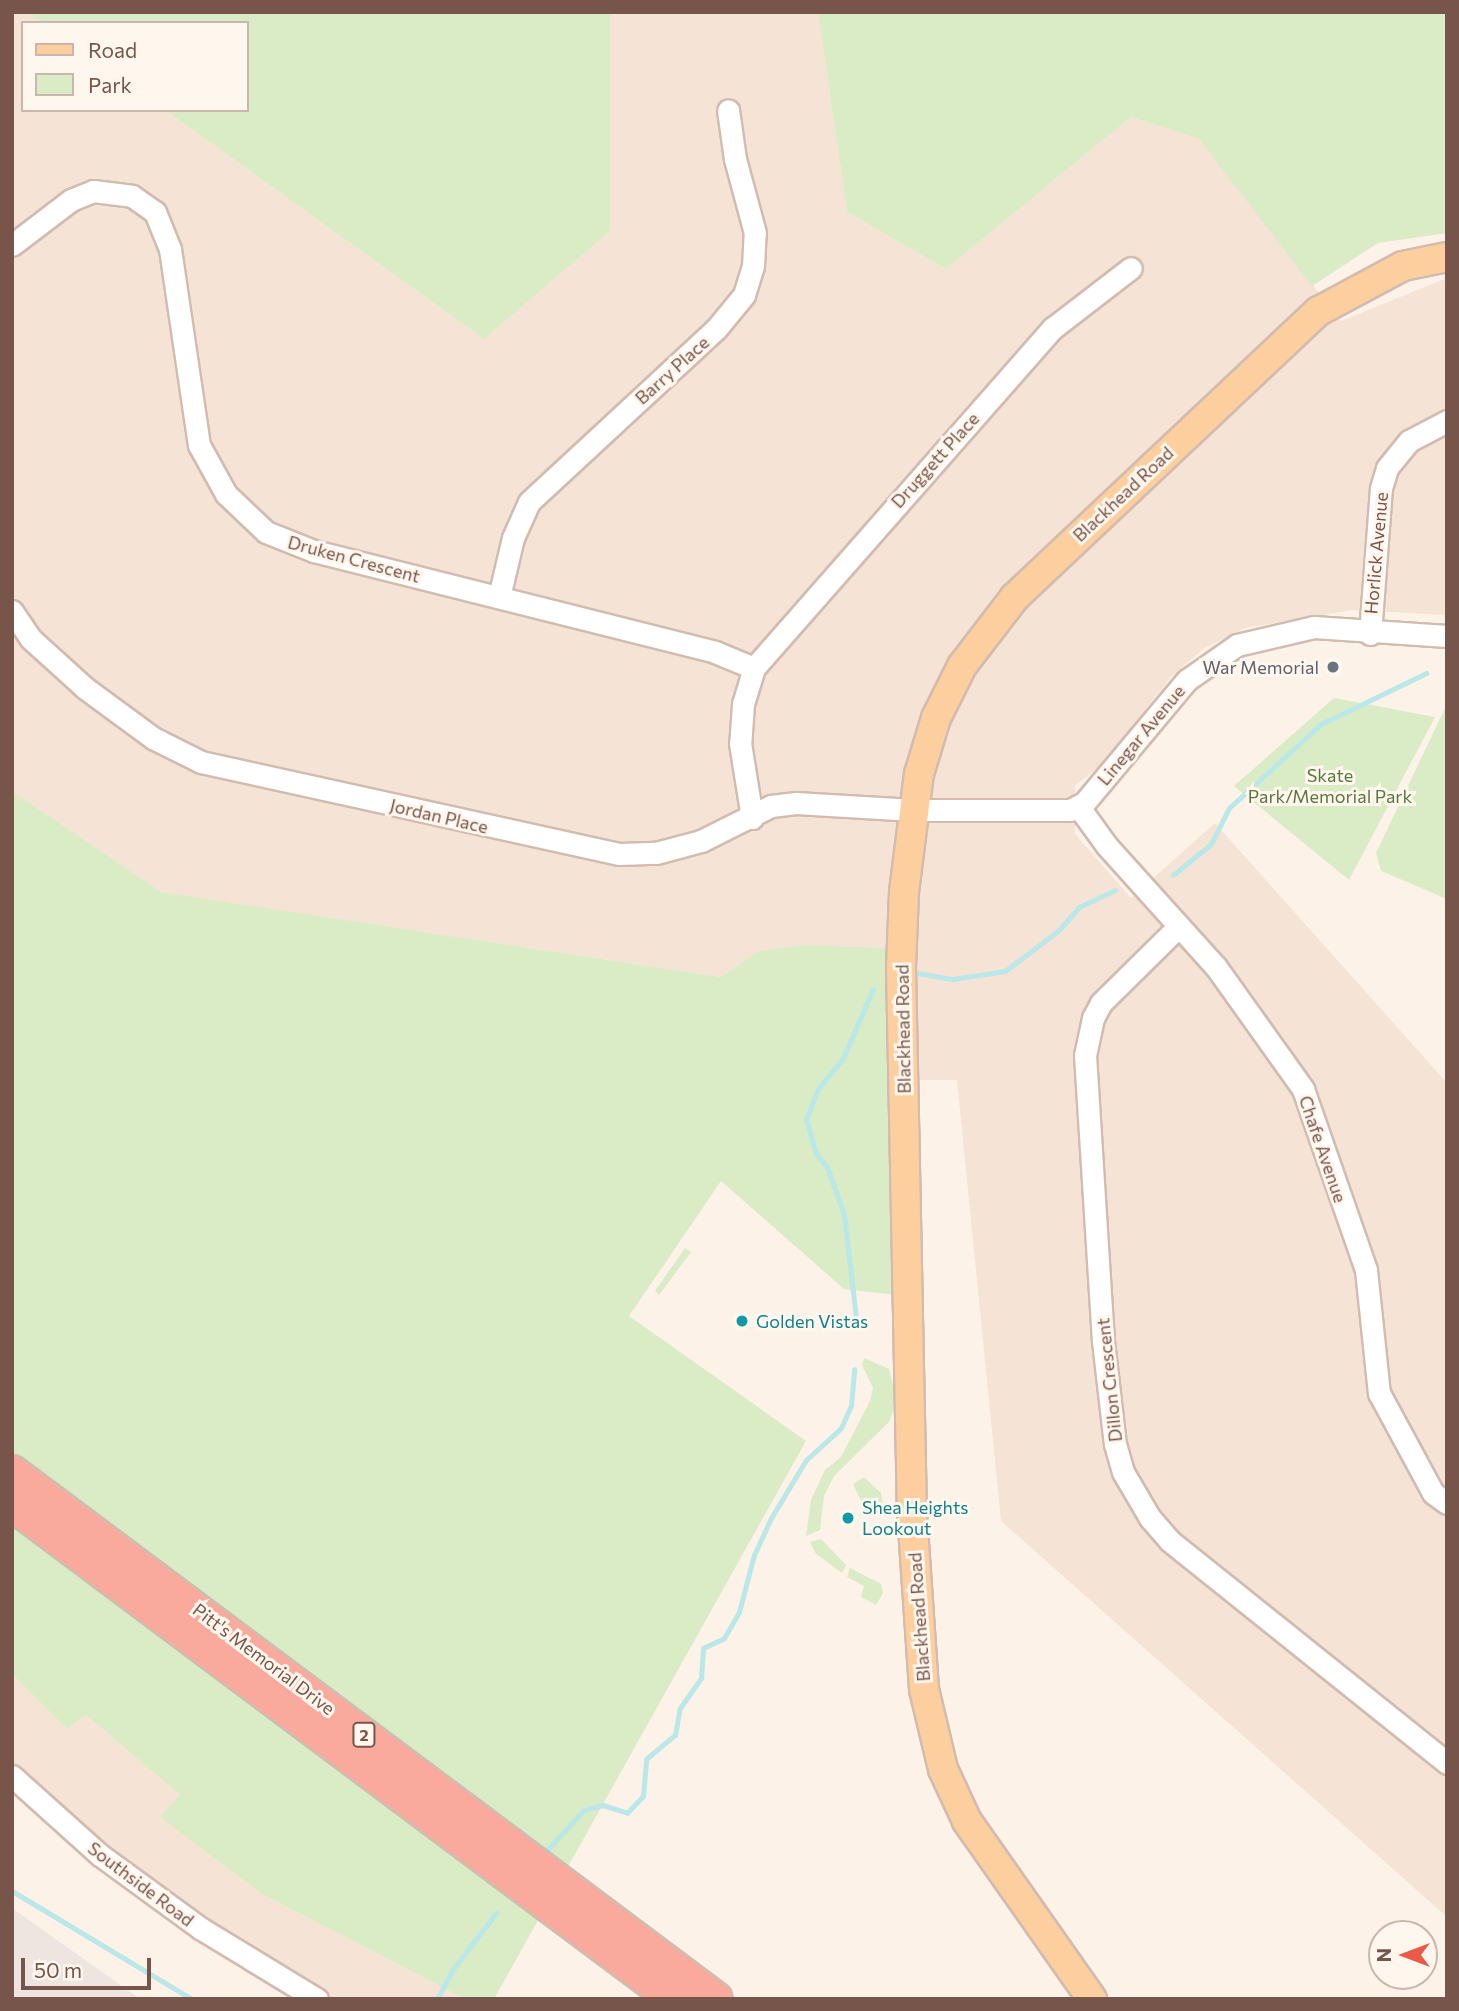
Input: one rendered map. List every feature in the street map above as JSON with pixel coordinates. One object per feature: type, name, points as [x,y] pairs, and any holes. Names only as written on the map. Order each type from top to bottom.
[{"type":"highway","name":"Pitt's Memorial Drive","points":[[12,1472],[716,1999]]},
{"type":"highway","name":"Pitt's Memorial Drive","points":[[12,1504],[674,1999]]},
{"type":"main road","name":"Blackhead Road","points":[[1092,1999],[967,1821],[943,1769],[924,1689],[912,1515],[901,967],[904,892],[914,810],[925,754],[946,698],[975,645],[1015,597],[1319,311],[1384,274],[1447,257]]},
{"type":"street","name":"Barry Place","points":[[499,597],[515,531],[529,502],[716,329],[744,295],[753,266],[755,233],[736,166],[728,110]]},
{"type":"street","name":"Druken Crescent","points":[[12,245],[81,194],[118,192],[145,202],[168,237],[199,444],[215,479],[238,509],[266,532],[298,546],[715,652],[754,668]]},
{"type":"street","name":"Druggett Place","points":[[754,668],[1053,328],[1131,268]]},
{"type":"street","name":"Horlick Avenue","points":[[1370,634],[1381,488],[1387,468],[1409,440],[1447,421]]},
{"type":"street","name":"Jordan Place","points":[[12,611],[31,639],[96,697],[153,738],[201,762],[619,854],[656,853],[701,841],[771,806],[796,803],[914,810]]},
{"type":"street","name":"Linegar Avenue","points":[[1078,806],[1166,701],[1220,653],[1255,638],[1314,627],[1370,634],[1447,636]]},
{"type":"street","points":[[752,817],[743,780],[740,734],[743,704],[754,668]]},
{"type":"street","points":[[914,810],[1057,812],[1078,806]]},
{"type":"street","name":"Chafe Avenue","points":[[1078,806],[1107,846],[1216,967],[1303,1089],[1366,1270],[1379,1393],[1433,1493],[1447,1503]]},
{"type":"street","name":"Dillon Crescent","points":[[1179,926],[1101,1003],[1093,1018],[1085,1055],[1103,1341],[1115,1444],[1123,1472],[1150,1518],[1170,1541],[1447,1763]]},
{"type":"street","name":"Southside Road","points":[[12,1776],[122,1871],[200,1928],[317,1999]]},
{"type":"shaded area","points":[[12,12],[28,12],[40,21],[21,21],[21,112],[168,112],[484,339],[610,231],[610,12],[818,12],[847,212],[946,269],[1131,117],[1199,139],[1341,321],[1447,278],[1447,615],[1352,610],[1245,628],[1203,649],[1171,677],[1100,767],[1075,785],[1075,834],[1131,898],[1215,823],[1447,1083],[1447,1917],[1001,1521],[957,1080],[913,1080],[914,949],[805,945],[760,951],[721,977],[160,892],[12,791]]},
{"type":"shaded area","points":[[12,1674],[67,1729],[86,1715],[180,1795],[161,1817],[262,1894],[465,1999],[317,1999],[200,1928],[12,1777]]},
{"type":"shaded area","points":[[12,1908],[140,1999],[12,1999]]},
{"type":"green space","points":[[28,12],[610,12],[610,231],[484,339],[168,112],[248,112],[248,21],[40,21]]},
{"type":"green space","points":[[818,12],[1447,12],[1447,233],[1378,243],[1312,286],[1199,139],[1131,117],[946,269],[847,212]]},
{"type":"green space","name":"Skate Park/Memorial Park","points":[[1334,698],[1435,717],[1349,880],[1234,786]]},
{"type":"green space","points":[[1447,704],[1447,899],[1381,871],[1376,853]]},
{"type":"green space","points":[[12,791],[161,892],[721,977],[759,951],[805,945],[889,948],[895,1295],[844,1289],[721,1181],[629,1316],[806,1441],[494,1999],[465,1999],[262,1894],[160,1817],[180,1795],[86,1715],[67,1729],[12,1674]]},
{"type":"green space","points":[[685,1248],[691,1252],[659,1295],[655,1291]]},
{"type":"green space","points":[[864,1358],[889,1369],[897,1401],[889,1422],[834,1476],[824,1496],[820,1530],[806,1536],[811,1500],[825,1470],[841,1457],[870,1401],[873,1388],[862,1365]]},
{"type":"green space","points":[[864,1477],[881,1493],[883,1505],[879,1511],[863,1505],[853,1484]]},
{"type":"green space","points":[[821,1539],[846,1565],[842,1573],[816,1554],[810,1542]]},
{"type":"green space","points":[[850,1568],[881,1584],[883,1593],[876,1605],[861,1597],[864,1586],[847,1577]]},
{"type":"waterway","points":[[1173,875],[1211,844],[1229,808],[1321,724],[1426,673]]},
{"type":"waterway","points":[[918,973],[953,979],[1005,971],[1059,930],[1079,907],[1115,890]]},
{"type":"waterway","points":[[856,1318],[844,1214],[827,1167],[816,1154],[806,1120],[818,1089],[843,1058],[873,989]]},
{"type":"waterway","points":[[547,1850],[584,1810],[603,1805],[627,1813],[643,1796],[646,1759],[675,1735],[680,1708],[701,1678],[703,1648],[724,1638],[739,1612],[754,1555],[771,1518],[806,1460],[841,1428],[851,1406],[854,1369]]},
{"type":"waterway","points":[[12,1891],[192,1999]]},
{"type":"waterway","points":[[437,1999],[453,1969],[496,1913]]},
{"type":"place","name":"War Memorial","points":[[1333,667]]},
{"type":"place","name":"Golden Vistas","points":[[742,1321]]},
{"type":"place","name":"Shea Heights Lookout","points":[[848,1518]]}]
